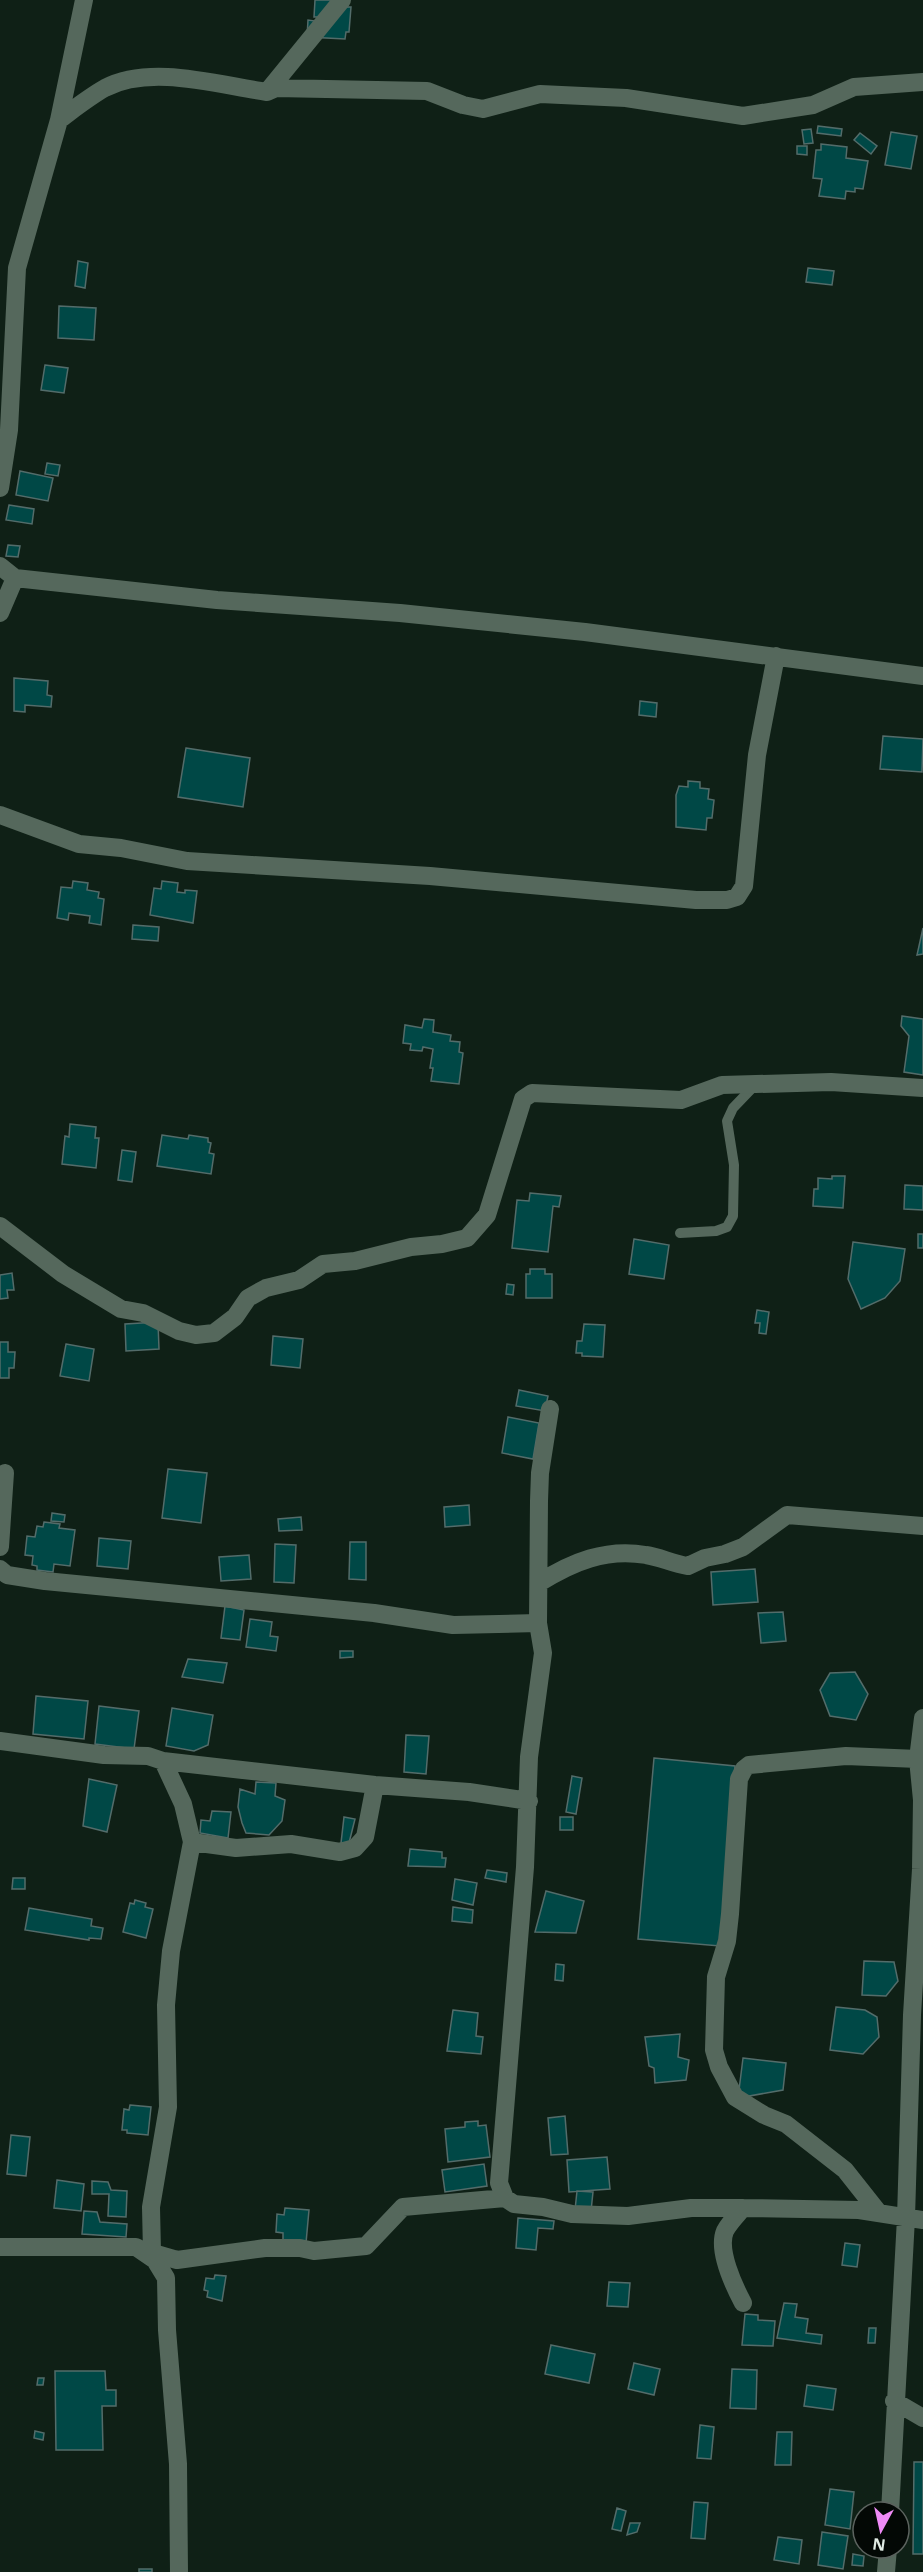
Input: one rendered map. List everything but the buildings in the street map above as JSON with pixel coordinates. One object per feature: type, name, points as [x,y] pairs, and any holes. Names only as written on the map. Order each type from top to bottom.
[{"type":"street","points":[[0,488],[9,430],[17,268],[59,120],[84,0]]},
{"type":"street","points":[[267,92],[342,0]]},
{"type":"street","points":[[59,120],[104,88],[129,79],[154,75],[267,92],[276,88],[428,91],[463,105],[483,109],[540,94],[626,98],[743,116],[813,105],[854,87],[923,82]]},
{"type":"street","points":[[0,566],[15,578],[217,600],[400,614],[573,631],[923,676]]},
{"type":"street","points":[[0,612],[15,578]]},
{"type":"street","points":[[0,815],[79,843],[121,848],[187,861],[430,876],[696,900],[727,900],[737,897],[744,886],[757,755],[776,656]]},
{"type":"street","points":[[0,1226],[63,1274],[121,1309],[144,1313],[179,1331],[196,1335],[214,1333],[235,1317],[248,1298],[266,1288],[299,1280],[323,1264],[355,1262],[411,1247],[442,1244],[467,1238],[487,1215],[523,1099],[532,1093],[681,1100],[722,1085],[831,1082],[923,1088]]},
{"type":"street","points":[[550,1409],[540,1473],[538,1623],[543,1653],[529,1757],[525,1867],[499,2183],[505,2198],[514,2204],[543,2207],[572,2214],[628,2216],[691,2208],[742,2208],[879,2213],[914,2219]]},
{"type":"street","points":[[0,1547],[5,1473]]},
{"type":"street","points":[[539,1583],[566,1566],[610,1553],[647,1555],[688,1566],[705,1558],[743,1547],[787,1515],[923,1526]]},
{"type":"street","points":[[0,1569],[7,1575],[45,1581],[374,1612],[453,1624],[538,1623]]},
{"type":"street","points":[[890,2500],[894,2401],[914,2219],[912,2015],[921,1869],[922,1800],[918,1759],[923,1718]]},
{"type":"street","points":[[0,1741],[104,1755],[148,1756],[162,1761],[375,1785],[469,1792],[529,1801]]},
{"type":"street","points":[[879,2213],[845,2170],[786,2124],[764,2115],[735,2097],[728,2088],[714,2050],[717,1977],[727,1941],[739,1779],[744,1769],[749,1765],[846,1756],[918,1759]]},
{"type":"street","points":[[144,2250],[168,2107],[166,2005],[171,1951],[192,1842],[183,1804],[162,1761]]},
{"type":"street","points":[[192,1842],[236,1848],[291,1844],[340,1852],[355,1848],[365,1837],[375,1785]]},
{"type":"street","points":[[0,2247],[144,2250],[177,2260],[265,2248],[300,2248],[314,2251],[366,2246],[403,2207],[505,2198]]},
{"type":"street","points":[[742,2208],[724,2232],[725,2256],[733,2283],[743,2303]]},
{"type":"street","points":[[144,2250],[155,2260],[166,2278],[167,2330],[178,2464],[179,2572]]},
{"type":"street","points":[[894,2401],[923,2418]]},
{"type":"lane","points":[[680,1233],[727,1227],[733,1216],[734,1166],[727,1120],[733,1108],[756,1084]]}]
